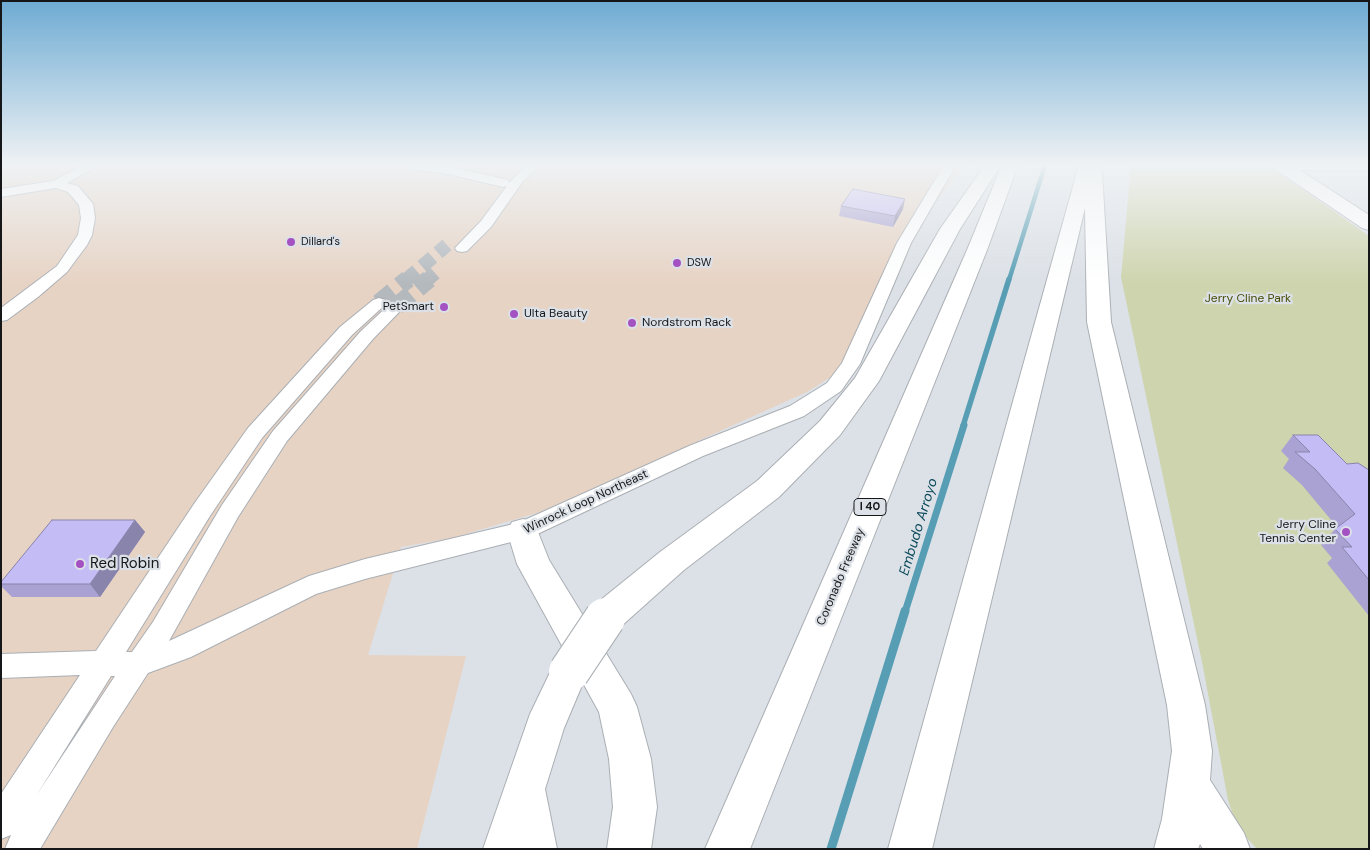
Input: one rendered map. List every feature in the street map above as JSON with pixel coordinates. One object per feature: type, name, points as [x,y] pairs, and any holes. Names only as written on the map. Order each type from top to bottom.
[{"type":"main road","points":[[505,849],[544,728],[569,672],[605,618],[672,561],[768,489],[830,428],[866,381],[950,230],[967,205]]},
{"type":"main road","name":"Coronado Freeway","points":[[727,849],[995,205]]},
{"type":"main road","points":[[910,849],[1077,205]]},
{"type":"main road","points":[[1095,205],[1099,322],[1186,705],[1192,751],[1184,819],[1176,849]]},
{"type":"main road","points":[[1340,205],[1369,224]]},
{"type":"main road","points":[[523,531],[534,564],[617,707],[630,759],[632,778],[634,807],[629,849]]},
{"type":"main road","points":[[1188,784],[1228,849]]},
{"type":"main road","points":[[525,790],[535,849]]},
{"type":"street","points":[[1,316],[62,269],[72,256],[85,234],[88,218],[86,205]]},
{"type":"street","points":[[447,245],[490,210],[493,205]]},
{"type":"street","points":[[462,248],[495,205]]},
{"type":"street","name":"Winrock Loop Northeast","points":[[1,666],[140,664],[182,650],[309,586],[365,570],[523,531],[696,451],[797,411],[834,387],[851,364],[904,243],[927,205]]},
{"type":"street","points":[[1,822],[202,510],[255,433],[346,331],[388,305],[367,336],[280,436],[230,511],[140,664],[103,717],[21,849]]},
{"type":"shaded area","points":[[1,205],[933,205],[904,243],[834,375],[807,392],[540,512],[452,538],[401,547],[368,655],[466,656],[417,849],[1,849]]},
{"type":"green space","name":"Jerry Cline Park","points":[[1127,205],[1324,205],[1369,236],[1369,849],[1257,849],[1237,827],[1228,800],[1203,667],[1121,277]]},
{"type":"building","points":[[842,205],[902,205],[895,216],[841,206]]},
{"type":"building","points":[[1293,435],[1318,435],[1347,464],[1358,463],[1369,470],[1369,580],[1342,547],[1352,547],[1335,529],[1355,514],[1315,469],[1295,452],[1310,452]]},
{"type":"building","name":"Red Robin","points":[[52,520],[135,520],[90,584],[1,584]]},
{"type":"waterway","name":"Embudo Arroyo","points":[[1009,280],[1033,205]]},
{"type":"waterway","name":"Embudo Arroyo","points":[[963,426],[1009,279]]},
{"type":"waterway","name":"Embudo Arroyo","points":[[905,612],[964,425]]},
{"type":"waterway","name":"Embudo Arroyo","points":[[831,849],[905,611]]},
{"type":"tunnel","points":[[406,280],[447,245]]},
{"type":"tunnel","points":[[427,280],[435,273]]},
{"type":"tunnel","points":[[379,303],[408,279]]},
{"type":"tunnel","points":[[397,306],[429,279]]},
{"type":"place","name":"Dillard's","points":[[291,242]]},
{"type":"place","name":"DSW","points":[[677,263]]},
{"type":"place","name":"PetSmart","points":[[444,307]]},
{"type":"place","name":"Ulta Beauty","points":[[514,314]]},
{"type":"place","name":"Nordstrom Rack","points":[[632,323]]},
{"type":"place","name":"Jerry Cline Tennis Center","points":[[1346,532]]},
{"type":"place","name":"Red Robin","points":[[80,564]]}]
